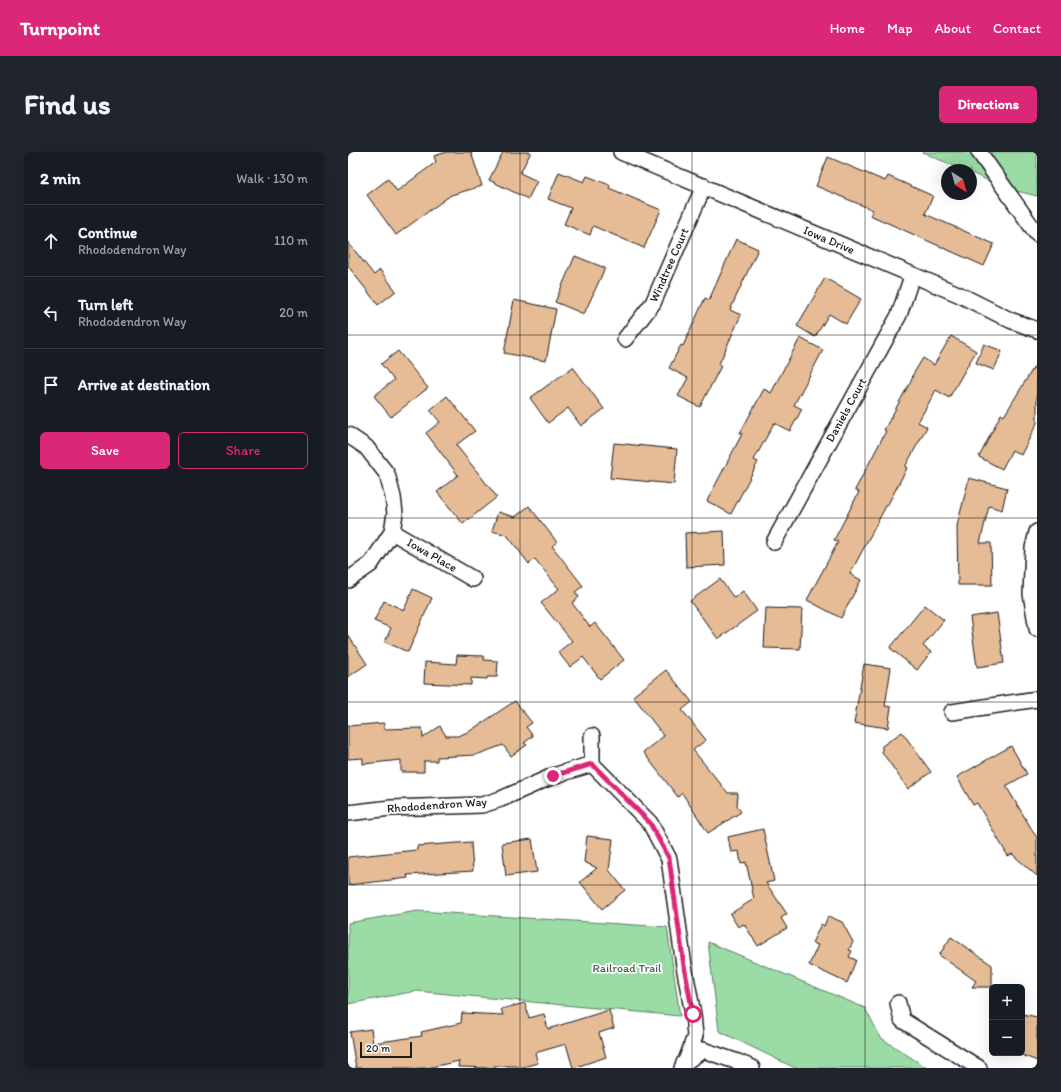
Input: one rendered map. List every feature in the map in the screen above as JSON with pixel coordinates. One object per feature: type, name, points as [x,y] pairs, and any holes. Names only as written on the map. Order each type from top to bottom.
[{"type":"street","name":"Iowa Drive","points":[[621,152],[704,186],[912,276],[958,294],[1010,320],[1037,330]]},
{"type":"street","points":[[979,152],[1037,234]]},
{"type":"street","name":"Windtree Court","points":[[625,339],[653,303],[704,186]]},
{"type":"street","name":"Daniels Court","points":[[774,542],[899,315],[912,276]]},
{"type":"street","points":[[348,435],[366,447],[387,474],[393,497],[395,513],[392,532],[371,564],[348,580]]},
{"type":"street","name":"Iowa Place","points":[[392,532],[473,579]]},
{"type":"street","points":[[1037,532],[1033,548],[1031,594],[1037,629]]},
{"type":"street","points":[[952,712],[1037,700]]},
{"type":"street","points":[[592,736],[592,764],[650,823],[669,858],[684,966],[693,1014],[694,1036],[681,1066]]},
{"type":"street","name":"Rhododendron Way","points":[[348,813],[392,808],[482,805],[502,799],[553,776],[592,764]]},
{"type":"street","points":[[898,1003],[902,1020],[979,1068]]},
{"type":"street","points":[[681,1066],[703,1050],[752,1068]]},
{"type":"green space","points":[[922,152],[1037,152],[1037,196],[1005,188],[977,176],[977,164],[949,164]]},
{"type":"green space","name":"Railroad Trail","points":[[417,911],[667,927],[680,1016],[416,991],[348,1004],[348,923]]},
{"type":"green space","points":[[708,942],[865,1008],[881,1038],[927,1068],[795,1068],[719,1031]]},
{"type":"building","points":[[447,152],[471,152],[482,186],[451,195],[396,235],[367,195],[388,179],[397,191],[436,162],[434,156]]},
{"type":"building","points":[[503,152],[531,152],[520,173],[537,181],[528,199],[489,180]]},
{"type":"building","points":[[828,157],[885,181],[888,176],[933,196],[925,214],[994,244],[984,266],[870,215],[873,210],[816,186]]},
{"type":"building","points":[[559,172],[584,182],[587,176],[610,185],[609,188],[661,210],[644,248],[593,226],[590,235],[564,224],[571,208],[548,199]]},
{"type":"building","points":[[736,239],[758,249],[730,310],[741,315],[719,364],[721,366],[700,407],[678,396],[688,378],[669,368],[681,345],[683,346],[705,298],[709,300]]},
{"type":"building","points":[[348,242],[374,275],[380,270],[396,291],[378,305],[348,266]]},
{"type":"building","points":[[575,256],[605,268],[584,314],[555,302]]},
{"type":"building","points":[[825,278],[861,299],[846,324],[829,314],[815,337],[797,326]]},
{"type":"building","points":[[514,300],[556,309],[546,361],[504,353]]},
{"type":"building","points":[[951,336],[976,351],[949,398],[936,390],[918,422],[927,427],[905,467],[907,468],[850,574],[861,580],[841,618],[807,600],[838,542],[834,540],[859,492],[855,490],[886,431],[884,430],[913,377],[912,376],[923,358],[934,365]]},
{"type":"building","points":[[800,338],[823,350],[794,405],[802,409],[790,431],[774,423],[754,460],[758,462],[731,514],[707,501],[742,434],[740,433],[764,389],[771,393]]},
{"type":"building","points":[[984,344],[1002,351],[994,370],[976,363]]},
{"type":"building","points":[[398,351],[428,388],[391,417],[374,396],[394,380],[381,364]]},
{"type":"building","points":[[1037,362],[1037,423],[1021,455],[1012,450],[1002,469],[979,457],[1001,414],[1004,416]]},
{"type":"building","points":[[573,367],[604,409],[581,426],[568,408],[548,423],[530,398]]},
{"type":"building","points":[[447,396],[475,431],[456,445],[497,497],[463,524],[437,492],[458,475],[426,433],[440,422],[430,410]]},
{"type":"building","points":[[614,443],[677,449],[674,484],[610,478]]},
{"type":"building","points":[[969,478],[1007,488],[1002,510],[989,506],[980,543],[991,543],[992,585],[958,585],[957,526]]},
{"type":"building","points":[[529,506],[557,542],[552,546],[583,586],[575,592],[579,597],[572,603],[590,627],[595,623],[624,660],[600,679],[583,657],[570,667],[558,652],[572,641],[541,603],[559,589],[535,559],[529,564],[507,535],[492,531],[498,512],[515,517]]},
{"type":"building","points":[[724,531],[725,565],[686,567],[685,533]]},
{"type":"building","points":[[720,579],[734,598],[743,591],[757,611],[718,639],[690,601]]},
{"type":"building","points":[[413,589],[432,598],[408,652],[385,642],[391,628],[374,621],[384,601],[404,610]]},
{"type":"building","points":[[925,605],[944,620],[923,646],[931,652],[917,670],[890,648]]},
{"type":"building","points":[[766,608],[802,609],[800,649],[764,648]]},
{"type":"building","points":[[997,613],[1004,663],[977,667],[970,617]]},
{"type":"building","points":[[348,635],[367,664],[348,677]]},
{"type":"building","points":[[457,655],[484,656],[484,660],[498,661],[497,677],[487,677],[487,679],[471,678],[471,685],[424,683],[425,662],[456,664]]},
{"type":"building","points":[[864,664],[891,668],[885,706],[891,707],[888,728],[854,723]]},
{"type":"building","points":[[666,670],[692,702],[682,710],[706,740],[693,750],[728,793],[738,793],[737,806],[741,812],[708,833],[682,793],[678,797],[643,752],[664,736],[633,696]]},
{"type":"building","points":[[515,701],[532,723],[526,727],[533,736],[524,743],[527,745],[511,756],[503,745],[476,755],[437,757],[437,761],[424,761],[424,772],[401,772],[401,760],[363,764],[363,758],[348,759],[348,726],[384,723],[384,729],[422,728],[423,738],[440,726],[446,736],[458,736],[470,731]]},
{"type":"building","points":[[902,732],[931,772],[908,789],[882,752],[882,746]]},
{"type":"building","points":[[1011,746],[1027,774],[1006,786],[1037,838],[1037,876],[1012,854],[1008,856],[977,803],[973,805],[957,777]]},
{"type":"building","points":[[763,829],[774,881],[766,883],[787,914],[781,918],[787,928],[758,946],[744,924],[738,927],[730,914],[754,899],[746,862],[741,864],[739,851],[731,852],[728,837]]},
{"type":"building","points":[[587,836],[613,839],[609,870],[625,890],[602,909],[580,882],[597,868],[584,862]]},
{"type":"building","points":[[532,839],[537,872],[506,876],[502,843]]},
{"type":"building","points":[[471,842],[473,871],[407,875],[408,878],[348,885],[348,857],[417,850],[417,846]]},
{"type":"building","points":[[828,916],[842,922],[853,942],[849,950],[852,951],[849,957],[856,960],[847,983],[809,965],[818,945],[812,943],[821,924],[824,926]]},
{"type":"building","points":[[951,937],[992,965],[992,984],[989,984],[989,987],[972,987],[976,981],[939,955]]},
{"type":"building","points":[[525,1003],[529,1018],[544,1014],[548,1029],[609,1010],[614,1028],[599,1033],[606,1057],[573,1068],[566,1044],[535,1053],[538,1063],[519,1068],[517,1066],[494,1066],[494,1068],[458,1067],[459,1061],[427,1068],[356,1068],[350,1032],[371,1029],[373,1043],[422,1036],[421,1032],[461,1023],[462,1013],[503,1015],[501,1009]]},
{"type":"building","points":[[1025,1015],[1037,1017],[1037,1061],[1024,1056]]},
{"type":"route","points":[[553,776],[592,764],[650,823],[669,858],[684,966],[693,1014]]}]
